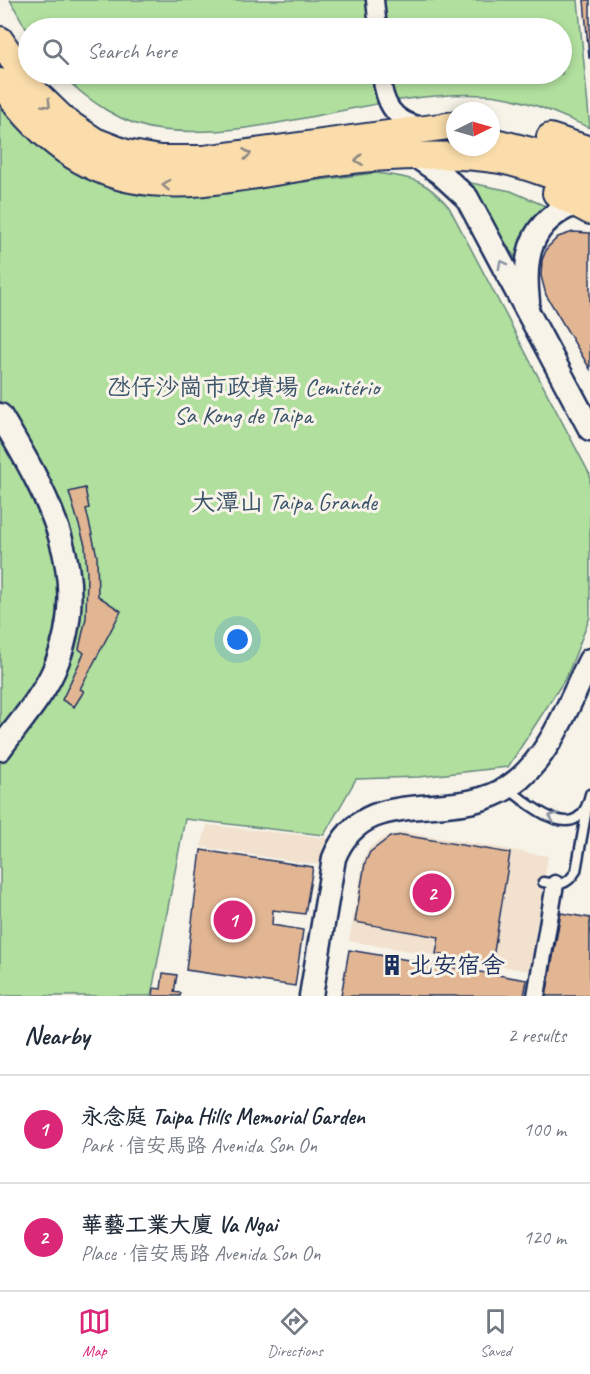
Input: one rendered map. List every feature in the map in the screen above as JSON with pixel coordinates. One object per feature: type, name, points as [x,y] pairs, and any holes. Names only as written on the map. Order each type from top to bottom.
[{"type":"main road","points":[[0,40],[18,67]]},
{"type":"main road","points":[[0,82],[38,128],[61,148],[104,170],[149,184],[202,185],[357,160],[417,157],[500,160],[558,177],[586,202],[550,218],[531,244],[525,268],[530,315]]},
{"type":"main road","points":[[29,84],[65,121],[95,141],[126,153],[160,159],[204,159],[446,129]]},
{"type":"main road","points":[[500,128],[545,136],[590,150]]},
{"type":"main road","points":[[500,143],[558,157],[590,172]]},
{"type":"main road","points":[[417,157],[440,173],[467,198],[590,429]]},
{"type":"main road","points":[[0,415],[47,502],[60,533],[70,578],[71,602],[68,626],[53,672],[0,749]]},
{"type":"main road","points":[[311,996],[334,858],[340,842],[350,829],[363,819],[379,813],[467,803],[508,788],[530,767],[547,743],[590,662]]},
{"type":"street","points":[[375,0],[377,18]]},
{"type":"street","points":[[382,84],[384,95],[392,113],[407,122],[446,129]]},
{"type":"street","points":[[536,996],[549,883]]},
{"type":"lane","points":[[508,788],[526,803],[555,820],[573,820],[580,817],[587,809]]},
{"type":"lane","points":[[549,883],[567,883],[576,871],[590,794]]},
{"type":"shaded area","points":[[207,825],[329,838],[321,865],[201,847]]},
{"type":"shaded area","points":[[404,832],[548,856],[529,971],[349,941],[364,857],[370,847],[386,836]]},
{"type":"green space","points":[[10,0],[578,0],[590,128],[552,112],[500,96],[445,95],[404,99],[243,128],[203,131],[162,130],[148,128],[120,117],[94,102],[72,84],[572,84],[572,18],[20,18]]},
{"type":"green space","name":"氹仔沙崗市政墳場 Cemitério Sa Kong de Taipa","points":[[0,97],[50,152],[123,192],[183,197],[375,173],[408,178],[432,190],[449,207],[590,475],[590,617],[567,676],[508,767],[419,777],[356,779],[324,835],[185,819],[151,996],[0,996]]},
{"type":"green space","points":[[466,182],[511,191],[550,208],[527,229],[516,259]]},
{"type":"building","points":[[584,0],[590,0],[590,58],[589,58]]},
{"type":"building","points":[[573,232],[590,233],[590,369],[546,295],[541,276],[542,260],[547,248],[558,237]]},
{"type":"building","points":[[85,488],[89,508],[86,509],[97,556],[98,596],[121,611],[80,689],[84,691],[74,707],[62,700],[84,653],[79,649],[86,618],[87,574],[85,545],[69,492]]},
{"type":"building","points":[[402,835],[510,853],[492,964],[436,954],[439,937],[355,922],[365,863],[370,852],[390,837]]},
{"type":"building","points":[[201,850],[313,867],[305,914],[273,910],[272,925],[303,930],[295,986],[186,970]]},
{"type":"building","points":[[561,913],[590,918],[590,996],[546,996]]},
{"type":"building","name":"北安宿舍","points":[[349,950],[527,980],[524,996],[341,996]]},
{"type":"building","points":[[163,973],[177,975],[174,992],[181,993],[180,996],[153,996],[154,988],[161,989]]},
{"type":"place","name":"華藝工業大廈 Va Ngai","points":[[432,893]]},
{"type":"place","name":"永念庭 Taipa Hills Memorial Garden","points":[[233,920]]},
{"type":"place","name":"北安宿舍","points":[[392,965]]},
{"type":"park label","name":"大潭山 Taipa Grande","points":[[284,502]]}]
